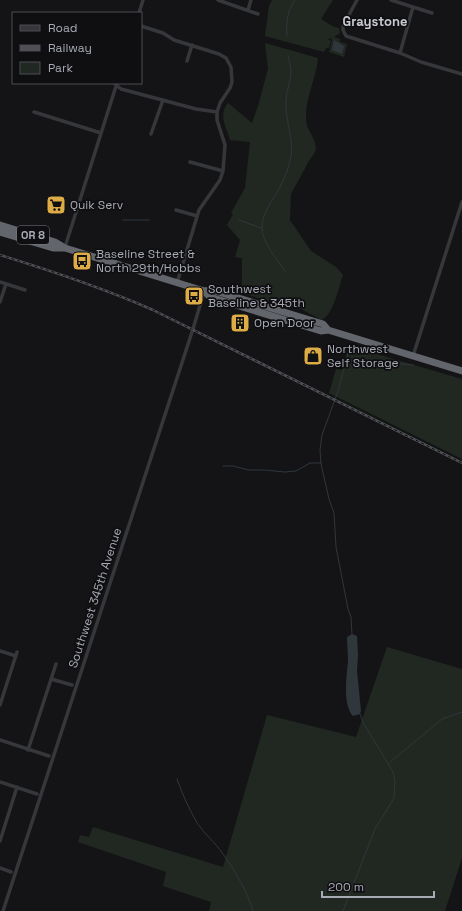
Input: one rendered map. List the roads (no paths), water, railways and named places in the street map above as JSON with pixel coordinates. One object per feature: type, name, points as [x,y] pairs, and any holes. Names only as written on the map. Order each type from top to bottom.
[{"type":"highway","name":"OR 8","points":[[0,225],[55,242],[65,248],[177,283],[204,291],[212,290],[323,324],[328,330],[462,371]]},
{"type":"highway","name":"OR 8","points":[[0,232],[53,248],[65,248]]},
{"type":"street","points":[[218,0],[258,14]]},
{"type":"street","points":[[248,10],[251,0]]},
{"type":"street","points":[[357,0],[344,23],[343,30],[346,36],[400,53],[420,62],[462,74]]},
{"type":"street","points":[[391,0],[432,12]]},
{"type":"street","points":[[139,12],[142,2]]},
{"type":"street","points":[[400,53],[413,7]]},
{"type":"street","points":[[142,26],[163,33],[174,40],[219,54],[226,58],[231,67],[232,82],[230,88],[220,103],[217,112],[217,120],[225,145],[223,171],[220,180],[199,210],[177,283]]},
{"type":"street","points":[[187,61],[192,45]]},
{"type":"street","points":[[65,248],[116,84],[121,89],[196,109],[217,112]]},
{"type":"street","points":[[152,134],[163,100]]},
{"type":"street","points":[[34,112],[101,133]]},
{"type":"street","points":[[190,162],[223,171]]},
{"type":"street","points":[[413,356],[462,202]]},
{"type":"street","points":[[176,210],[197,216]]},
{"type":"street","points":[[0,282],[25,290]]},
{"type":"street","points":[[0,302],[6,284]]},
{"type":"street","name":"Southwest 345th Avenue","points":[[3,911],[191,336],[204,291]]},
{"type":"street","points":[[0,651],[16,654],[0,705]]},
{"type":"street","points":[[28,750],[56,664]]},
{"type":"street","points":[[52,679],[72,685]]},
{"type":"street","points":[[0,740],[49,756]]},
{"type":"street","points":[[0,782],[37,794]]},
{"type":"street","points":[[0,841],[2,827],[17,787]]},
{"type":"street","points":[[0,868],[11,872]]},
{"type":"waterway","points":[[287,36],[288,17],[290,8],[295,0]]},
{"type":"waterway","points":[[285,271],[264,239],[262,223],[268,207],[284,178],[291,154],[292,146],[286,107],[291,74],[288,56]]},
{"type":"waterway","points":[[123,220],[149,220]]},
{"type":"waterway","points":[[239,220],[261,228]]},
{"type":"waterway","points":[[350,346],[338,391],[322,435],[320,450],[321,464],[329,499],[334,513],[336,547],[348,609],[351,617],[352,635]]},
{"type":"waterway","points":[[348,360],[413,365]]},
{"type":"waterway","points":[[223,466],[233,466],[249,470],[285,472],[296,471],[310,463],[321,463]]},
{"type":"waterway","points":[[389,763],[442,719],[462,712]]},
{"type":"waterway","points":[[343,911],[375,829],[394,798],[395,781],[393,772],[364,724],[360,714]]},
{"type":"waterway","points":[[177,779],[185,800],[196,821],[232,867],[244,889],[253,911]]},
{"type":"railway","points":[[0,255],[77,280],[153,310],[462,463]]},
{"type":"place","name":"Quik Serv","points":[[56,205]]},
{"type":"place","name":"Baseline Street & North 29th/Hobbs","points":[[82,261]]},
{"type":"place","name":"Southwest Baseline & 345th","points":[[194,296]]},
{"type":"place","name":"Open Door","points":[[240,323]]},
{"type":"place","name":"Northwest Self Storage","points":[[313,356]]},
{"type":"district","name":"Graystone","points":[[375,21]]}]
